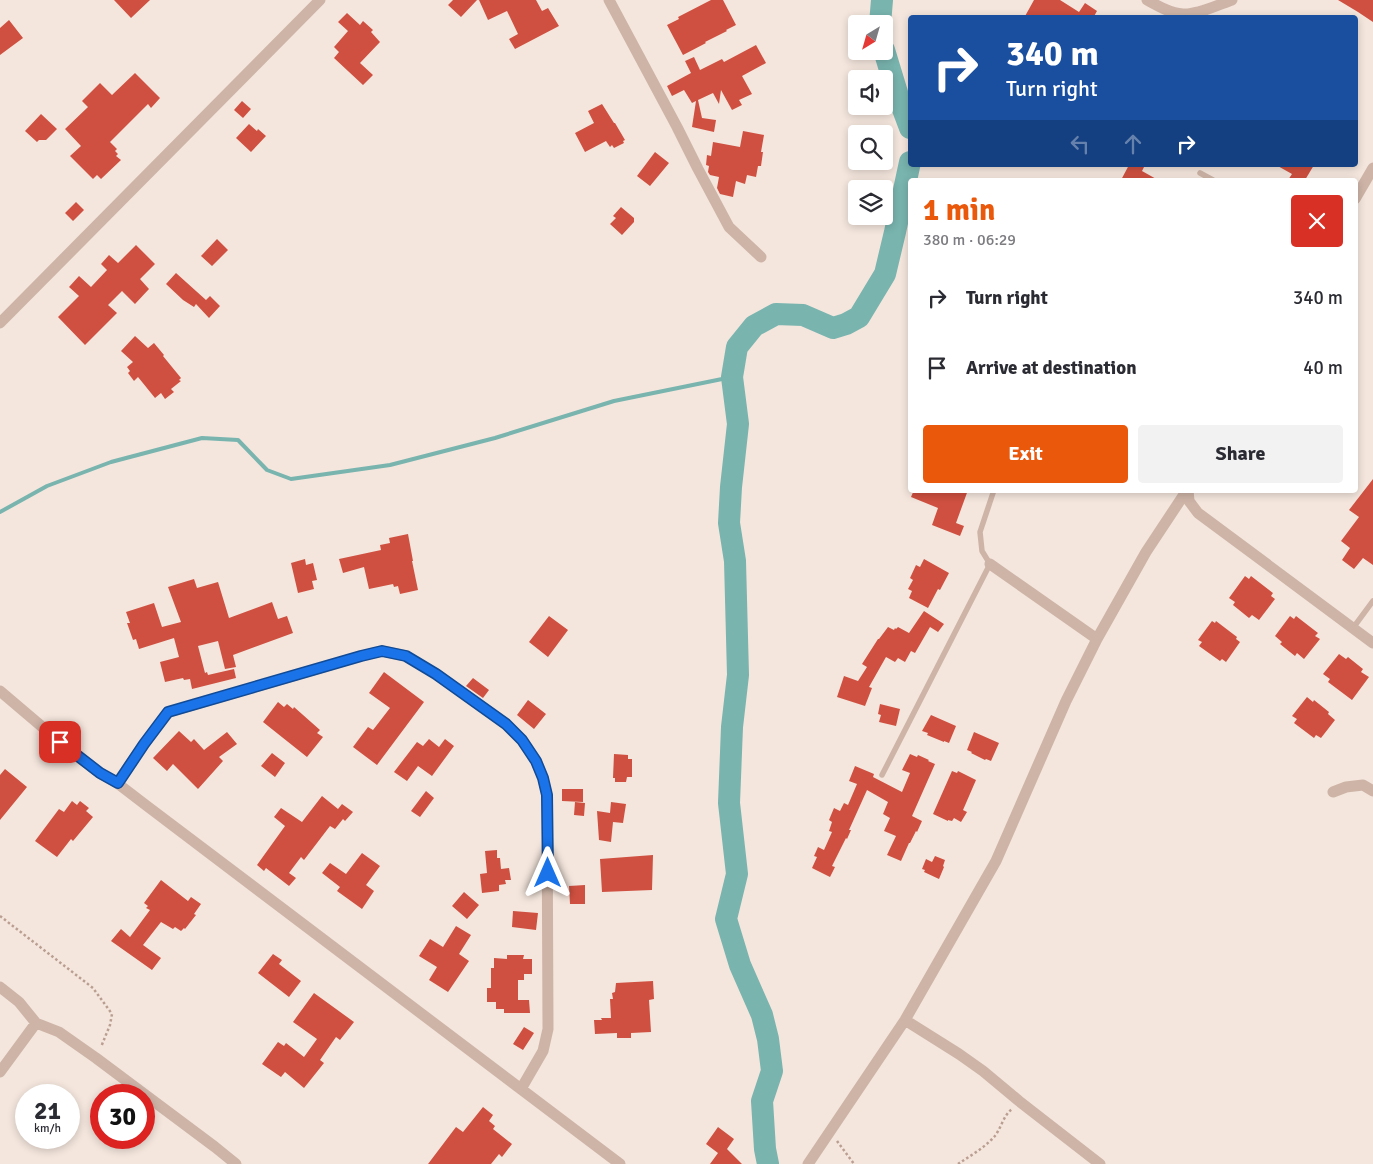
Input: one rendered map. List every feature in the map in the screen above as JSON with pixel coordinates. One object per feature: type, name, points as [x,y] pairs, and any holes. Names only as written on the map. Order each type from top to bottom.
[{"type":"street","points":[[0,323],[320,0]]},
{"type":"street","points":[[609,0],[729,227],[761,257]]},
{"type":"street","points":[[1147,0],[1165,10],[1184,14],[1194,13],[1232,0]]},
{"type":"street","points":[[1358,194],[1373,168]]},
{"type":"street","points":[[808,1164],[905,1020],[996,861],[1066,701],[1097,639],[1146,552],[1185,493]]},
{"type":"street","points":[[1188,493],[1189,501],[1198,512],[1373,643]]},
{"type":"street","points":[[990,564],[1097,639]]},
{"type":"street","points":[[118,783],[168,712],[382,651],[406,656],[436,674],[506,724],[522,740],[536,761],[547,795],[548,1029],[543,1051],[520,1089]]},
{"type":"street","points":[[0,691],[100,773],[118,783],[620,1164]]},
{"type":"street","points":[[1333,792],[1346,787],[1363,785],[1373,791]]},
{"type":"street","points":[[0,987],[19,1002],[36,1022],[59,1032],[96,1058],[236,1164]]},
{"type":"street","points":[[905,1020],[983,1071],[1100,1164]]},
{"type":"street","points":[[0,1072],[36,1022]]},
{"type":"lane","points":[[1200,173],[1209,178]]},
{"type":"lane","points":[[882,775],[990,564],[982,551],[980,532],[993,493]]},
{"type":"lane","points":[[1353,628],[1373,601]]},
{"type":"path","points":[[0,916],[93,988],[106,1003],[112,1014],[110,1025],[96,1058]]},
{"type":"path","points":[[958,1164],[995,1136],[1008,1112],[1019,1101]]},
{"type":"path","points":[[830,1133],[854,1164]]},
{"type":"building","points":[[114,0],[150,0],[131,18]]},
{"type":"building","points":[[453,0],[477,0],[461,17],[448,5]]},
{"type":"building","points":[[479,0],[536,0],[542,11],[548,8],[559,26],[515,49],[509,39],[518,34],[507,11],[488,20]]},
{"type":"building","points":[[711,0],[723,0],[736,25],[683,55],[667,25],[679,19],[678,17]]},
{"type":"building","points":[[1034,0],[1060,0],[1079,12],[1085,3],[1097,11],[1095,15],[1026,15]]},
{"type":"building","points":[[1338,0],[1373,0],[1373,22],[1358,12]]},
{"type":"building","points":[[347,13],[360,25],[363,21],[373,30],[371,32],[380,42],[360,63],[373,75],[363,85],[334,58],[339,52],[334,47],[348,31],[338,22]]},
{"type":"building","points":[[9,20],[23,38],[0,55],[0,28]]},
{"type":"building","points":[[756,45],[766,63],[742,76],[752,94],[739,100],[742,105],[732,110],[721,90],[719,104],[713,93],[698,100],[702,118],[716,120],[714,132],[692,127],[696,101],[692,103],[684,90],[672,96],[667,86],[691,73],[685,61],[694,57],[700,70],[722,59],[724,62]]},
{"type":"building","points":[[135,73],[160,98],[151,108],[148,104],[110,142],[117,149],[115,151],[118,154],[116,156],[121,160],[101,179],[97,175],[93,179],[70,156],[81,146],[65,129],[88,107],[82,101],[100,83],[112,95]]},
{"type":"building","points":[[242,101],[251,109],[243,118],[234,110]]},
{"type":"building","points":[[602,104],[625,140],[623,141],[624,143],[614,148],[612,145],[610,147],[606,141],[585,152],[575,133],[594,123],[588,111]]},
{"type":"building","points":[[41,114],[57,129],[46,140],[39,140],[37,142],[25,131]]},
{"type":"building","points":[[249,124],[266,136],[251,152],[236,138]]},
{"type":"building","points":[[743,131],[764,135],[761,166],[758,166],[756,177],[747,175],[745,184],[736,181],[733,197],[720,194],[717,188],[719,177],[710,175],[708,172],[709,166],[706,165],[707,155],[711,156],[713,142],[740,147]]},
{"type":"building","points":[[655,152],[669,163],[650,186],[637,176]]},
{"type":"building","points":[[1128,167],[1144,167],[1142,171],[1154,178],[1122,178]]},
{"type":"building","points":[[1280,167],[1313,167],[1306,178],[1289,178],[1292,174]]},
{"type":"building","points":[[76,202],[84,210],[73,221],[65,213]]},
{"type":"building","points":[[621,207],[634,218],[634,222],[622,235],[610,224],[616,218],[613,216]]},
{"type":"building","points":[[217,239],[228,250],[212,266],[201,256]]},
{"type":"building","points":[[136,245],[155,264],[140,279],[149,289],[135,304],[122,291],[108,305],[117,313],[85,345],[58,317],[79,296],[69,287],[79,276],[91,287],[107,270],[101,264],[109,255],[118,263]]},
{"type":"building","points":[[176,273],[206,300],[210,296],[220,306],[209,318],[196,304],[194,307],[183,300],[166,284]]},
{"type":"building","points":[[135,336],[148,348],[154,343],[181,378],[179,380],[181,381],[171,389],[174,392],[165,399],[161,393],[155,398],[138,377],[134,381],[128,373],[130,371],[127,367],[133,362],[121,351]]},
{"type":"building","points":[[1373,479],[1373,565],[1363,558],[1354,569],[1342,560],[1350,548],[1341,541],[1359,517],[1349,510]]},
{"type":"building","points":[[913,493],[967,493],[956,523],[964,526],[960,536],[932,525],[938,508],[911,497]]},
{"type":"building","points":[[408,534],[418,590],[400,594],[398,586],[394,587],[393,584],[369,589],[364,567],[343,573],[339,559],[381,550],[380,545],[390,543],[389,538]]},
{"type":"building","points":[[305,559],[306,565],[313,563],[317,580],[312,581],[314,589],[298,593],[291,563]]},
{"type":"building","points":[[924,559],[949,573],[928,608],[909,598],[912,591],[908,589],[913,580],[910,578],[916,565],[920,567]]},
{"type":"building","points":[[1245,576],[1249,579],[1251,576],[1273,593],[1271,596],[1275,599],[1259,620],[1252,615],[1249,618],[1233,605],[1235,602],[1229,598]]},
{"type":"building","points":[[194,579],[197,588],[218,582],[229,618],[272,602],[278,619],[287,616],[293,633],[233,655],[236,667],[225,669],[218,641],[198,646],[205,673],[207,672],[208,675],[234,669],[236,678],[192,689],[190,679],[184,680],[183,678],[165,682],[160,662],[179,657],[174,638],[139,649],[136,639],[133,640],[127,623],[130,623],[126,612],[154,603],[162,627],[181,622],[168,587]]},
{"type":"building","points":[[924,611],[944,624],[938,632],[930,627],[915,653],[911,651],[905,662],[898,658],[895,662],[886,657],[869,687],[872,688],[865,706],[837,697],[844,676],[858,681],[867,667],[862,664],[888,627],[894,630],[898,627],[909,633]]},
{"type":"building","points":[[549,616],[568,630],[548,657],[529,642]]},
{"type":"building","points":[[1290,616],[1294,619],[1296,616],[1318,633],[1315,636],[1320,639],[1304,659],[1297,653],[1295,656],[1280,644],[1282,642],[1275,636]]},
{"type":"building","points":[[1212,621],[1215,623],[1216,621],[1237,637],[1236,639],[1240,642],[1226,662],[1222,659],[1220,661],[1199,646],[1202,642],[1198,640]]},
{"type":"building","points":[[1339,654],[1346,659],[1348,657],[1363,669],[1361,672],[1369,677],[1352,700],[1328,682],[1330,679],[1323,674]]},
{"type":"building","points":[[384,672],[424,702],[377,765],[353,747],[368,727],[373,730],[390,708],[369,693]]},
{"type":"building","points":[[473,678],[489,690],[483,698],[466,686]]},
{"type":"building","points":[[1307,697],[1329,712],[1328,714],[1335,720],[1321,738],[1316,735],[1314,738],[1294,723],[1297,719],[1292,716]]},
{"type":"building","points":[[528,700],[546,714],[534,729],[517,715]]},
{"type":"building","points":[[278,702],[284,707],[287,704],[293,709],[294,707],[320,730],[317,733],[323,737],[307,757],[263,722]]},
{"type":"building","points":[[880,704],[900,709],[896,726],[879,722],[881,715],[878,714]]},
{"type":"building","points":[[931,715],[956,726],[949,743],[927,735],[928,733],[922,731]]},
{"type":"building","points":[[179,731],[191,742],[194,739],[204,750],[227,732],[237,744],[219,757],[223,761],[198,789],[173,764],[167,771],[153,758]]},
{"type":"building","points":[[974,732],[999,743],[991,761],[985,760],[967,750]]},
{"type":"building","points":[[429,739],[439,747],[445,739],[454,746],[432,776],[418,766],[407,781],[394,772],[417,742],[423,746]]},
{"type":"building","points":[[272,753],[285,763],[275,777],[261,766]]},
{"type":"building","points":[[614,754],[628,755],[628,759],[632,759],[632,777],[627,777],[626,782],[615,782],[615,778],[613,778]]},
{"type":"building","points":[[910,754],[917,757],[918,755],[935,764],[912,816],[922,821],[901,861],[887,855],[896,836],[884,831],[890,818],[883,814],[888,802],[867,790],[849,830],[851,830],[847,839],[832,866],[835,867],[830,877],[812,868],[817,857],[814,856],[818,847],[824,850],[832,832],[829,831],[832,822],[829,820],[834,808],[840,811],[844,803],[848,805],[857,784],[849,781],[855,766],[874,774],[873,777],[902,792],[910,773],[902,770]]},
{"type":"building","points":[[5,769],[27,787],[0,820],[0,775]]},
{"type":"building","points":[[952,771],[957,773],[958,771],[976,780],[963,810],[967,812],[961,822],[954,818],[952,821],[948,821],[933,814]]},
{"type":"building","points":[[562,789],[583,789],[583,802],[562,801]]},
{"type":"building","points":[[426,791],[434,798],[420,817],[411,811]]},
{"type":"building","points":[[322,796],[338,809],[342,804],[353,812],[345,821],[343,819],[335,829],[330,826],[304,860],[301,857],[289,873],[296,878],[289,886],[266,868],[264,871],[257,865],[285,826],[274,817],[281,808],[302,822]]},
{"type":"building","points":[[72,801],[77,805],[80,801],[89,808],[86,811],[93,817],[73,841],[71,839],[57,857],[35,841],[59,809],[64,812]]},
{"type":"building","points":[[575,802],[585,803],[584,816],[574,815]]},
{"type":"building","points":[[611,802],[626,804],[623,823],[613,822],[611,842],[599,840],[597,811],[610,813]]},
{"type":"building","points":[[497,850],[497,858],[500,858],[501,869],[509,868],[511,880],[505,880],[506,884],[499,885],[499,891],[482,893],[480,874],[487,873],[485,851]]},
{"type":"building","points":[[362,853],[380,866],[366,885],[374,891],[362,909],[337,891],[340,887],[322,873],[330,863],[346,874]]},
{"type":"building","points":[[653,855],[652,890],[602,892],[600,859]]},
{"type":"building","points":[[935,856],[945,860],[939,879],[924,872],[925,870],[922,869],[926,859],[932,862]]},
{"type":"building","points":[[161,880],[188,901],[191,897],[201,904],[194,914],[196,915],[185,929],[181,931],[175,927],[173,929],[161,922],[143,945],[161,958],[152,970],[111,941],[121,929],[130,937],[150,910],[146,908],[148,906],[144,903]]},
{"type":"building","points":[[585,885],[585,904],[570,904],[569,886]]},
{"type":"building","points":[[464,892],[479,905],[467,919],[452,906]]},
{"type":"building","points":[[513,911],[538,913],[536,930],[512,927]]},
{"type":"building","points":[[456,926],[471,935],[459,954],[469,961],[448,992],[429,980],[437,967],[419,956],[430,939],[443,947]]},
{"type":"building","points":[[273,954],[282,960],[279,964],[301,981],[289,997],[258,973]]},
{"type":"building","points":[[507,955],[524,955],[523,959],[532,959],[532,974],[524,974],[524,980],[518,980],[518,1000],[529,1000],[530,1013],[504,1013],[504,1009],[496,1009],[496,1002],[487,1002],[487,988],[491,988],[491,968],[494,968],[494,958],[507,959]]},
{"type":"building","points":[[653,981],[654,999],[649,1000],[651,1032],[631,1033],[631,1038],[617,1038],[617,1033],[595,1034],[594,1020],[611,1018],[610,999],[613,999],[612,993],[615,992],[616,983]]},
{"type":"building","points":[[314,993],[354,1022],[340,1040],[336,1037],[320,1060],[324,1063],[304,1088],[285,1072],[281,1077],[262,1064],[278,1042],[284,1046],[286,1043],[304,1057],[317,1039],[293,1022]]},
{"type":"building","points":[[524,1027],[534,1033],[523,1050],[513,1044]]},
{"type":"building","points":[[483,1107],[493,1115],[489,1121],[495,1126],[493,1129],[512,1144],[502,1157],[499,1154],[491,1164],[428,1164],[456,1127],[463,1132]]},
{"type":"building","points":[[718,1127],[734,1139],[727,1149],[742,1164],[710,1164],[718,1153],[706,1144]]},
{"type":"waterway","points":[[881,15],[882,0]]},
{"type":"waterway","points":[[887,60],[908,123]]},
{"type":"waterway","points":[[768,1164],[765,1149],[762,1101],[772,1071],[768,1039],[762,1015],[740,965],[726,919],[737,874],[729,803],[732,727],[738,675],[735,561],[729,523],[738,424],[732,377],[737,347],[754,326],[776,314],[803,315],[833,328],[859,317],[885,274],[909,167]]},
{"type":"waterway","points":[[0,512],[47,486],[111,462],[202,438],[238,440],[267,470],[291,479],[390,465],[495,438],[614,401],[732,377]]},
{"type":"route","points":[[60,742],[100,773],[118,783],[168,712],[382,651],[406,656],[436,674],[506,724],[522,740],[536,761],[547,795],[548,873]]}]
